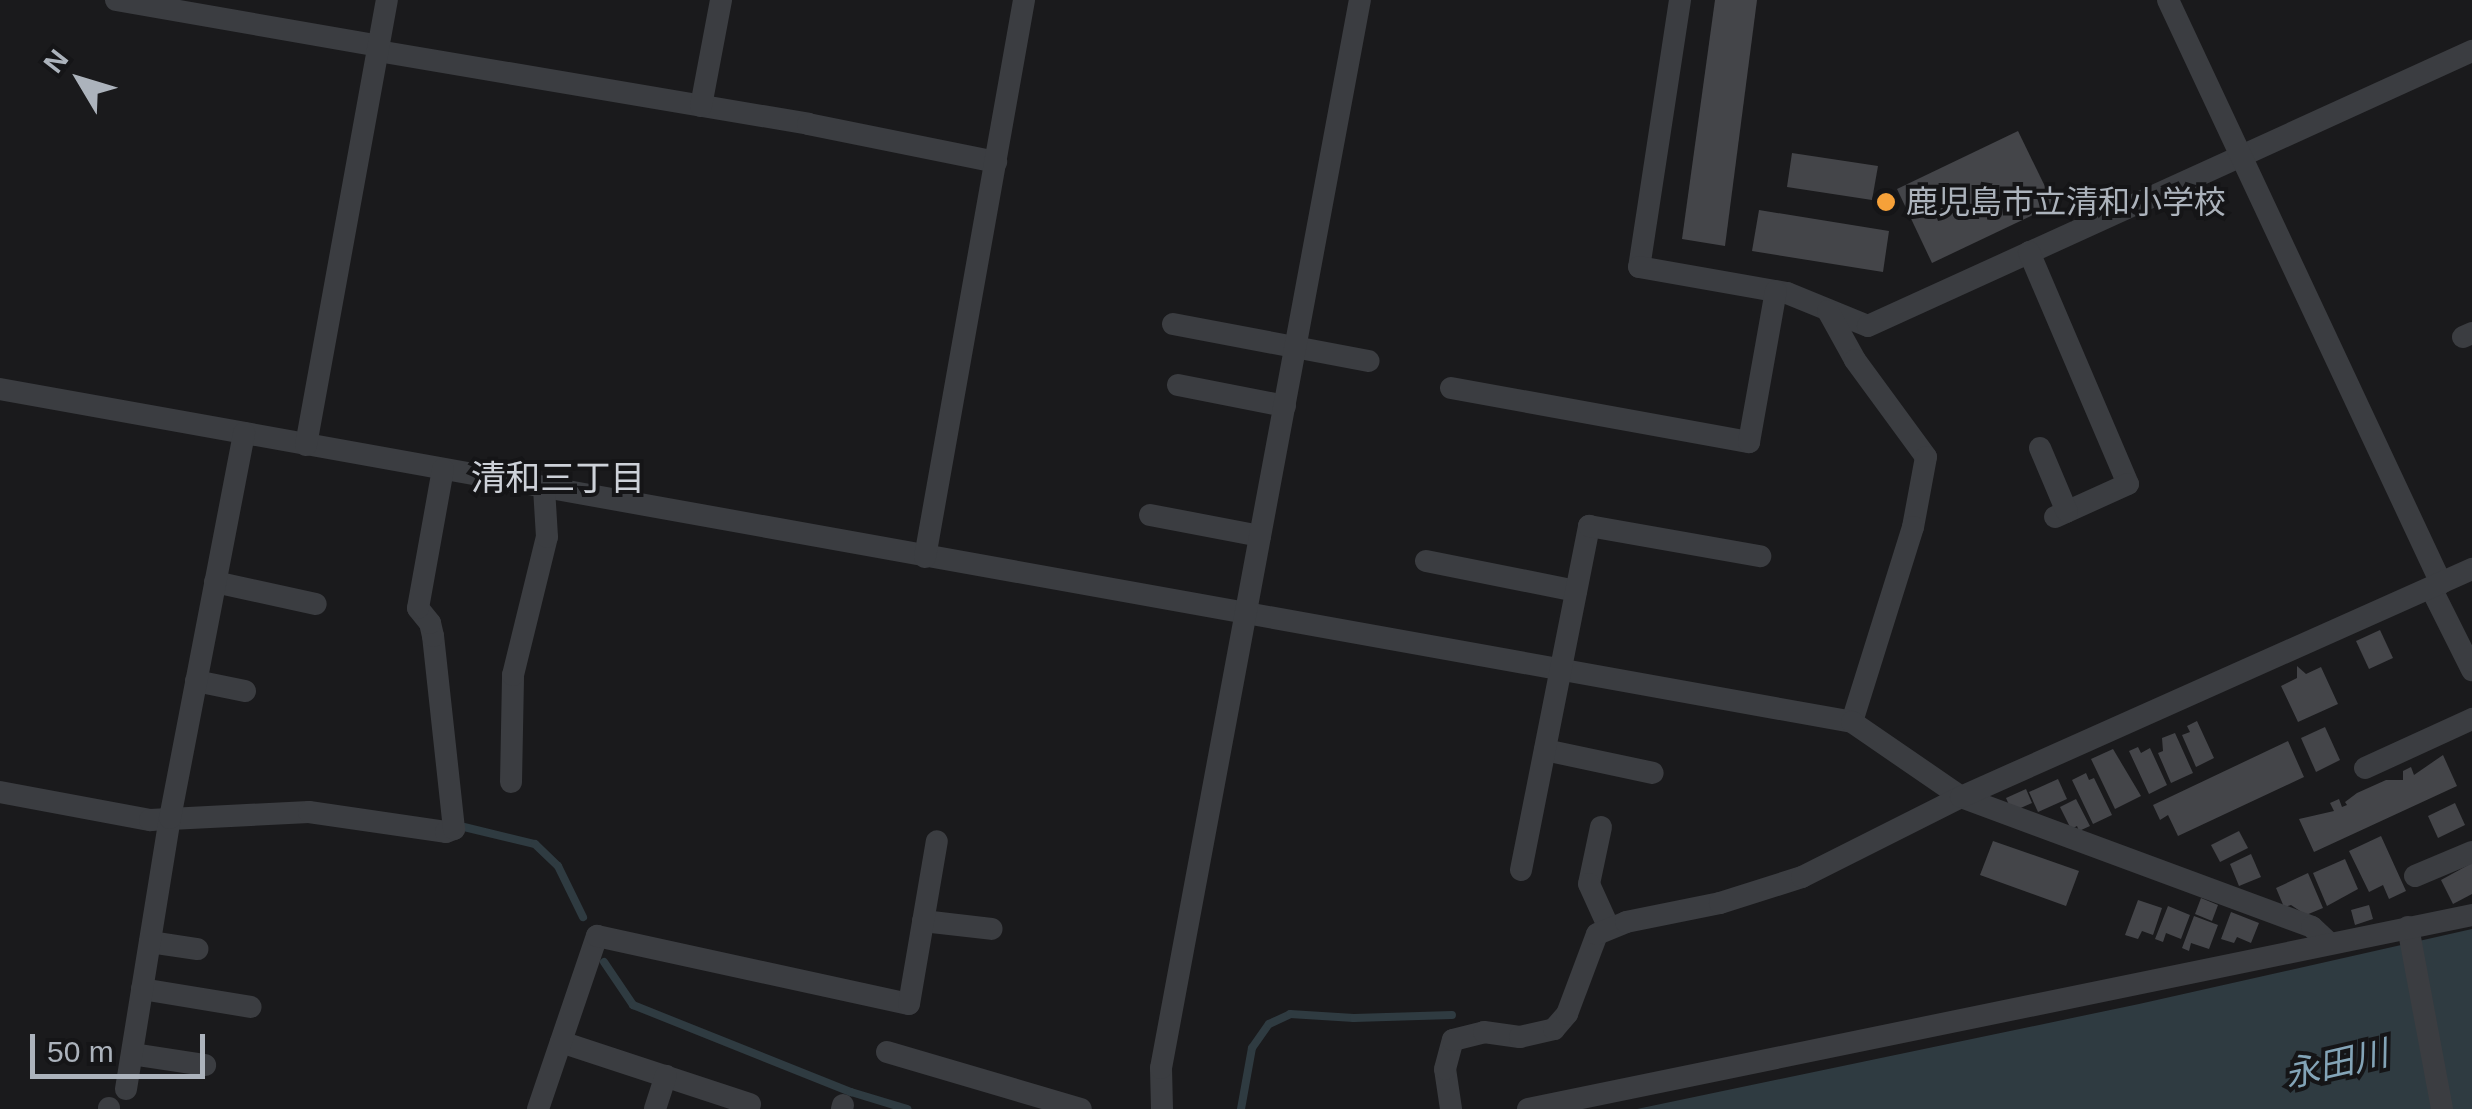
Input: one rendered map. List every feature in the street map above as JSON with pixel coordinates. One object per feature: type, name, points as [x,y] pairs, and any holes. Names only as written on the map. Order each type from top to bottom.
[{"type":"street","points":[[116,0],[996,162]]},
{"type":"street","points":[[306,444],[387,0]]},
{"type":"street","points":[[701,106],[721,0]]},
{"type":"street","points":[[926,557],[1024,0]]},
{"type":"street","points":[[1162,1109],[1161,1068],[1360,0]]},
{"type":"street","points":[[1680,0],[1639,267],[1776,291],[1868,326],[2472,51]]},
{"type":"street","points":[[2168,0],[2472,670]]},
{"type":"street","points":[[2028,252],[2128,484],[2061,514],[2040,448]]},
{"type":"street","points":[[1451,388],[1749,442],[1776,291]]},
{"type":"street","points":[[1828,311],[1855,360],[1923,446],[1926,456],[1913,527],[1852,722]]},
{"type":"street","points":[[1173,324],[1369,362]]},
{"type":"street","points":[[1178,385],[1285,406]]},
{"type":"street","points":[[0,389],[1852,722],[1961,798],[2312,927],[2328,942]]},
{"type":"street","points":[[126,1090],[170,818],[244,433]]},
{"type":"street","points":[[0,792],[150,820],[309,812],[446,832],[454,829],[433,636],[430,624],[418,608],[444,469]]},
{"type":"street","points":[[510,782],[514,675],[547,536],[544,488]]},
{"type":"street","points":[[1150,516],[1260,536]]},
{"type":"street","points":[[1521,870],[1589,526],[1760,556]]},
{"type":"street","points":[[1426,560],[1576,592]]},
{"type":"street","points":[[1451,1109],[1445,1068],[1453,1040],[1484,1032],[1520,1037],[1554,1029],[1567,1014],[1597,934],[1720,903],[1802,877],[1961,798],[2472,570]]},
{"type":"street","points":[[215,582],[316,604]]},
{"type":"street","points":[[196,681],[245,692]]},
{"type":"street","points":[[2366,768],[2472,719]]},
{"type":"street","points":[[1545,750],[1653,773]]},
{"type":"street","points":[[1601,827],[1589,884],[1609,928]]},
{"type":"street","points":[[538,1109],[598,936],[909,1004],[937,841]]},
{"type":"street","points":[[2416,876],[2472,852]]},
{"type":"street","points":[[1528,1109],[2472,915]]},
{"type":"street","points":[[923,920],[992,930]]},
{"type":"street","points":[[2408,930],[2442,1109]]},
{"type":"street","points":[[150,942],[196,949]]},
{"type":"street","points":[[142,990],[251,1007]]},
{"type":"street","points":[[561,1042],[750,1104]]},
{"type":"street","points":[[887,1052],[1081,1109]]},
{"type":"street","points":[[132,1054],[205,1065]]},
{"type":"street","points":[[654,1109],[666,1076]]},
{"type":"water","name":"永田川","points":[[2472,929],[2472,1109],[1637,1109],[2139,1004]]},
{"type":"building","points":[[1715,0],[1757,0],[1725,246],[1682,239]]},
{"type":"building","points":[[2018,131],[2054,205],[1932,263],[1897,189]]},
{"type":"building","points":[[1792,153],[1878,166],[1872,200],[1787,187]]},
{"type":"building","points":[[1759,210],[1889,231],[1883,272],[1752,251]]},
{"type":"building","points":[[2380,630],[2393,658],[2369,669],[2356,641]]},
{"type":"building","points":[[2297,666],[2306,674],[2321,667],[2338,704],[2298,722],[2281,686],[2297,678]]},
{"type":"building","points":[[2197,721],[2214,758],[2196,767],[2182,735],[2190,732],[2187,726]]},
{"type":"building","points":[[2325,727],[2340,760],[2316,772],[2301,738]]},
{"type":"building","points":[[2175,733],[2193,773],[2171,783],[2158,753],[2163,751],[2162,738]]},
{"type":"building","points":[[2288,741],[2304,777],[2178,836],[2168,815],[2160,820],[2153,805]]},
{"type":"building","points":[[2138,747],[2141,753],[2150,748],[2167,785],[2149,794],[2129,751]]},
{"type":"building","points":[[2113,749],[2141,796],[2115,809],[2091,759]]},
{"type":"building","points":[[2443,755],[2457,786],[2314,852],[2299,819],[2334,811],[2330,803],[2339,799],[2342,807],[2347,805],[2345,802],[2357,793],[2386,780],[2403,780],[2403,771],[2411,767],[2414,775]]},
{"type":"building","points":[[2086,773],[2089,780],[2094,778],[2112,815],[2093,824],[2072,780]]},
{"type":"building","points":[[2058,779],[2067,799],[2038,812],[2029,792]]},
{"type":"building","points":[[2026,789],[2032,803],[2016,810],[2010,807],[2006,798]]},
{"type":"building","points":[[2076,799],[2090,826],[2079,831],[2077,826],[2071,829],[2060,807]]},
{"type":"building","points":[[2455,803],[2465,825],[2438,838],[2428,816]]},
{"type":"building","points":[[2239,831],[2248,848],[2220,862],[2211,845]]},
{"type":"building","points":[[2381,836],[2406,891],[2389,899],[2383,885],[2369,892],[2349,851]]},
{"type":"building","points":[[1993,841],[2079,871],[2066,906],[1980,875]]},
{"type":"building","points":[[2251,854],[2261,877],[2239,886],[2230,864]]},
{"type":"building","points":[[2345,859],[2358,889],[2327,906],[2313,873]]},
{"type":"building","points":[[2472,863],[2472,894],[2453,904],[2441,880]]},
{"type":"building","points":[[2308,873],[2323,908],[2306,915],[2291,905],[2284,907],[2276,888]]},
{"type":"building","points":[[2201,898],[2218,905],[2212,921],[2195,914]]},
{"type":"building","points":[[2138,900],[2162,908],[2153,935],[2142,931],[2138,939],[2125,935]]},
{"type":"building","points":[[2369,905],[2373,919],[2355,925],[2351,910]]},
{"type":"building","points":[[2168,906],[2190,915],[2181,939],[2166,933],[2163,942],[2155,939]]},
{"type":"building","points":[[2231,912],[2259,923],[2251,943],[2237,937],[2234,943],[2221,939]]},
{"type":"building","points":[[2194,916],[2218,925],[2209,949],[2191,943],[2189,951],[2182,948]]},
{"type":"waterway","points":[[464,827],[535,844],[558,866],[583,917]]},
{"type":"waterway","points":[[604,962],[633,1005],[851,1092],[907,1109]]},
{"type":"waterway","points":[[1241,1109],[1252,1048],[1269,1024],[1290,1014],[1354,1018],[1452,1015]]},
{"type":"place","name":"鹿児島市立清和小学校","points":[[1886,202]]},
{"type":"district","name":"清和三丁目","points":[[558,478]]}]
